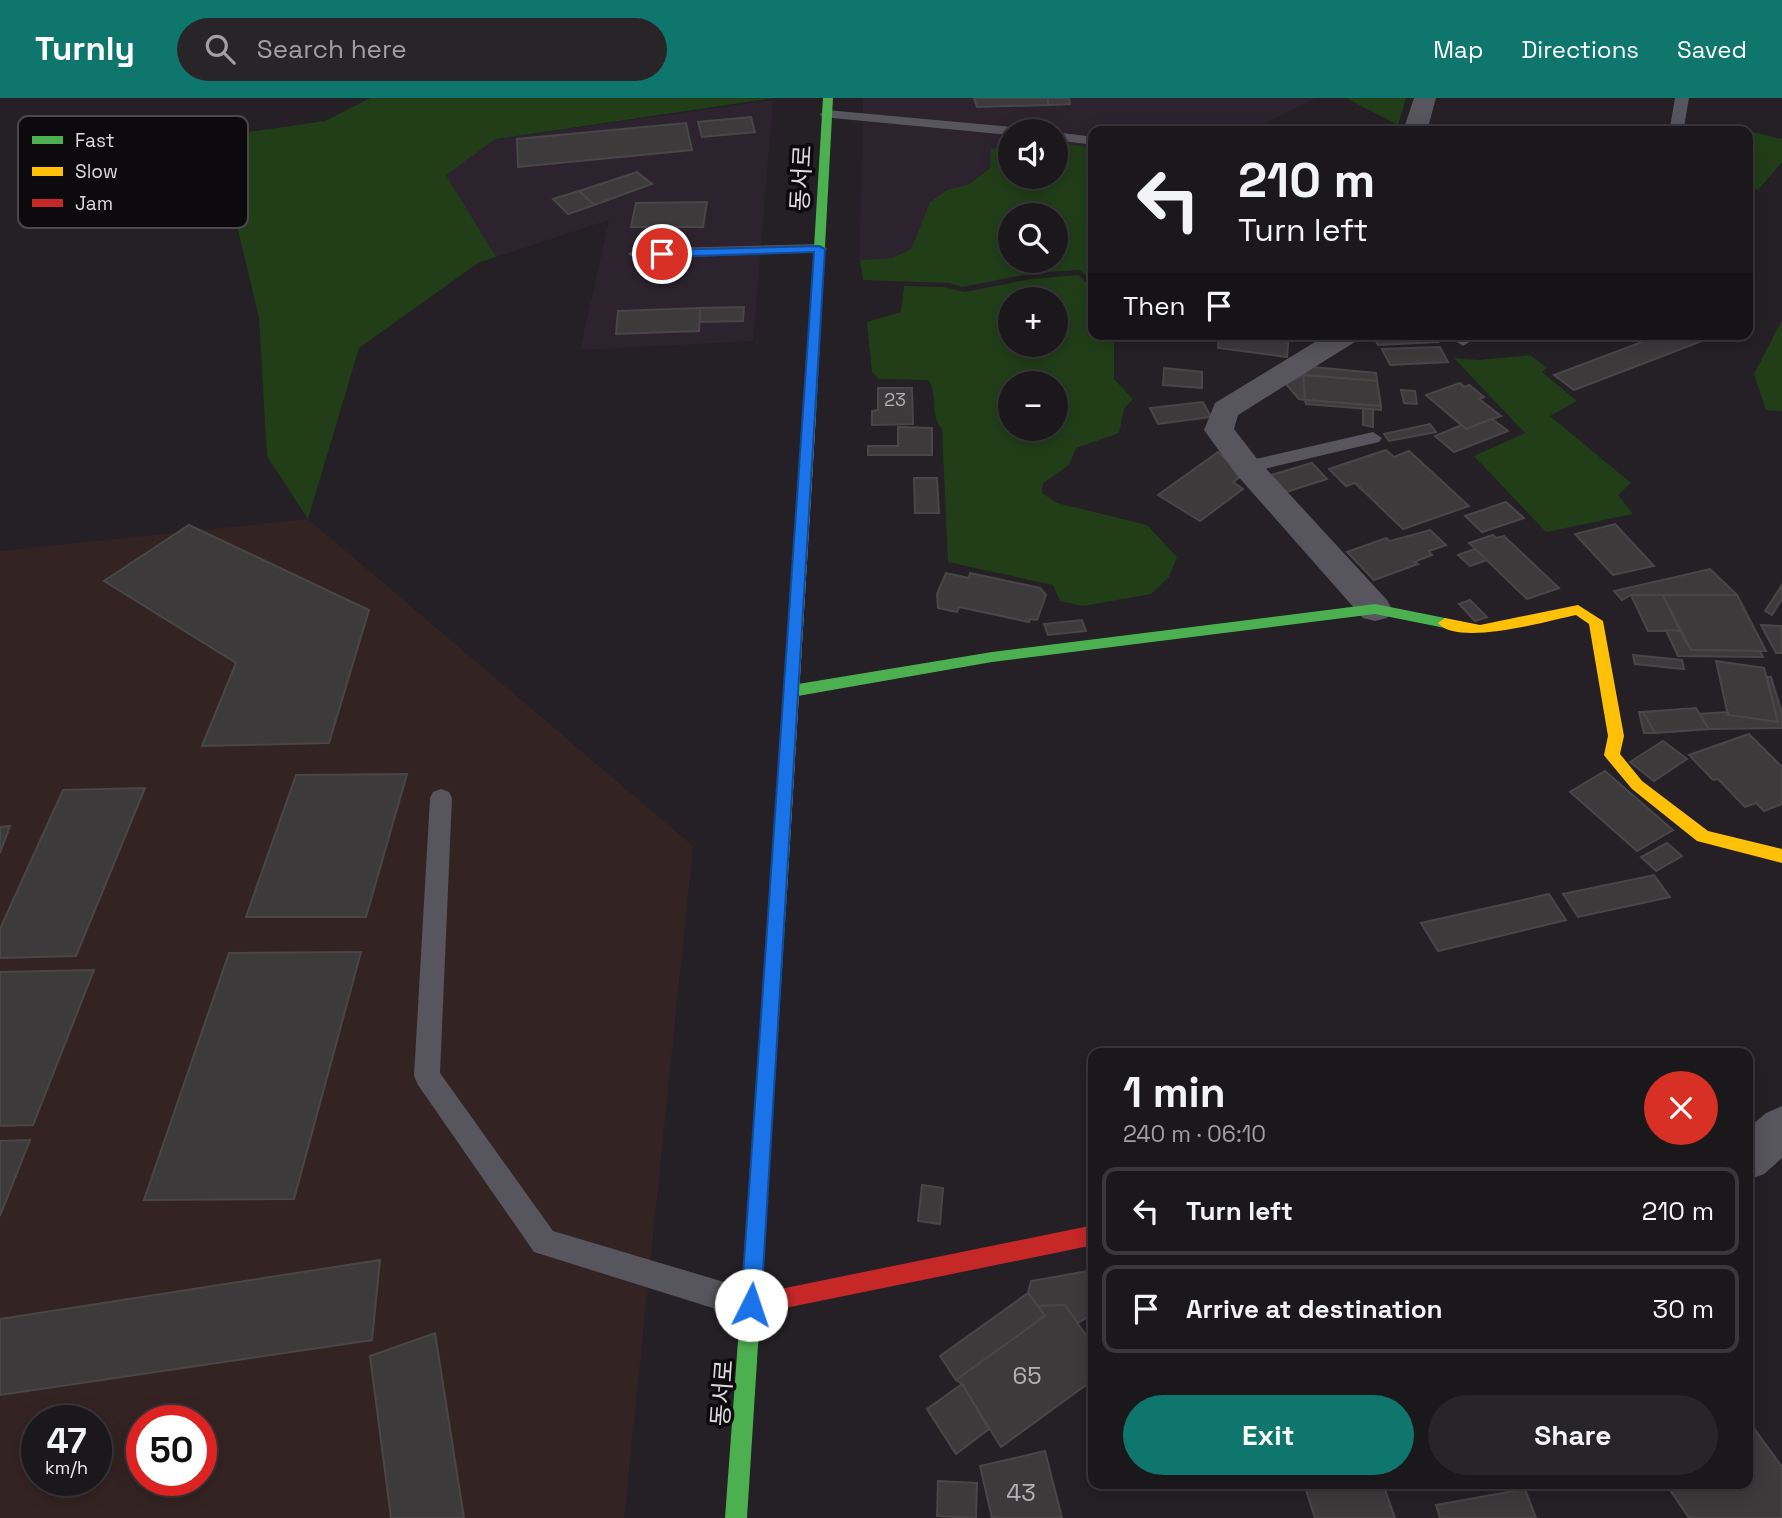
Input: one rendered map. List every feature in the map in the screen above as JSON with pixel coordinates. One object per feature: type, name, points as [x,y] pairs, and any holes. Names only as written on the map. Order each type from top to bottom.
[{"type":"main road","name":"동서로","points":[[736,1518],[792,691],[828,106]]},
{"type":"main road","points":[[792,691],[992,657],[1375,609],[1480,629],[1578,610],[1596,621],[1616,736],[1612,755],[1637,785],[1703,836],[1782,856]]},
{"type":"main road","points":[[751,1305],[1088,1236]]},
{"type":"street","points":[[1417,126],[1425,98]]},
{"type":"street","points":[[1338,340],[1225,410],[1219,430],[1247,467],[1375,609]]},
{"type":"street","points":[[1753,1154],[1782,1128]]},
{"type":"lane","points":[[1676,126],[1682,98]]},
{"type":"lane","points":[[828,106],[998,129]]},
{"type":"lane","points":[[1068,138],[1088,140]]},
{"type":"lane","points":[[636,254],[819,249]]},
{"type":"lane","points":[[1247,467],[1373,438]]},
{"type":"lane","points":[[441,798],[427,1076],[544,1242],[751,1305]]},
{"type":"shaded area","points":[[863,98],[1316,98],[1259,126],[1088,126],[1088,147],[1068,144],[1068,119],[998,119],[998,148],[991,150],[990,167],[969,184],[947,190],[930,202],[911,249],[892,258],[860,260]]},
{"type":"shaded area","points":[[773,100],[753,341],[580,350],[609,220],[496,257],[446,175],[496,139]]},
{"type":"shaded area","points":[[308,519],[693,846],[624,1518],[0,1518],[0,551]]},
{"type":"green space","points":[[370,98],[774,98],[496,139],[446,175],[496,257],[478,263],[359,348],[308,519],[267,456],[259,318],[238,228],[248,228],[248,132],[325,121]]},
{"type":"green space","points":[[1346,98],[1406,98],[1398,125]]},
{"type":"green space","points":[[1753,132],[1782,139],[1782,162],[1758,190],[1753,188]]},
{"type":"green space","points":[[1068,144],[1088,147],[1088,277],[1079,270],[1068,271],[1068,203],[998,203],[998,273],[1034,273],[962,287],[949,283],[863,280],[860,260],[892,258],[911,249],[930,202],[947,190],[969,184],[990,168],[991,149],[998,148],[998,189],[1068,189]]},
{"type":"green space","points":[[1079,275],[1088,285],[1088,340],[1114,340],[1114,379],[1133,399],[1124,409],[1119,433],[1076,448],[1069,465],[1043,483],[1042,493],[1057,503],[1147,525],[1177,557],[1169,577],[1151,594],[1083,606],[1060,601],[1053,585],[948,562],[942,429],[936,418],[931,386],[928,380],[879,379],[872,372],[867,322],[901,312],[904,286],[944,287],[965,292],[1031,279]]},
{"type":"green space","points":[[1782,320],[1782,411],[1766,410],[1754,374]]},
{"type":"green space","points":[[1530,355],[1547,368],[1542,372],[1577,401],[1550,416],[1631,483],[1618,495],[1633,514],[1546,532],[1474,456],[1525,433],[1454,358],[1478,360]]},
{"type":"building","points":[[974,98],[1047,98],[1049,105],[977,107]]},
{"type":"building","points":[[1047,98],[1069,98],[1070,104],[1049,105]]},
{"type":"building","points":[[751,117],[755,132],[702,137],[698,122]]},
{"type":"building","points":[[686,123],[692,150],[518,167],[517,139]]},
{"type":"building","points":[[637,172],[652,184],[594,205],[579,191]]},
{"type":"building","points":[[579,191],[594,205],[568,214],[553,199]]},
{"type":"building","points":[[707,202],[703,227],[631,227],[636,203]]},
{"type":"building","points":[[744,307],[743,321],[699,322],[700,308]]},
{"type":"building","points":[[700,308],[699,331],[616,334],[618,311]]},
{"type":"building","points":[[1219,340],[1288,340],[1287,357],[1218,348]]},
{"type":"building","points":[[1375,340],[1438,342],[1378,345]]},
{"type":"building","points":[[1647,340],[1705,340],[1574,390],[1554,375]]},
{"type":"building","points":[[1440,347],[1448,362],[1390,365],[1382,349]]},
{"type":"building","points":[[1312,367],[1376,373],[1377,381],[1303,375]]},
{"type":"building","points":[[1164,368],[1202,372],[1202,388],[1163,385]]},
{"type":"building","points":[[1303,375],[1377,381],[1381,406],[1305,400]]},
{"type":"building","points":[[1303,375],[1305,400],[1299,399],[1286,384]]},
{"type":"building","points":[[1460,383],[1464,387],[1469,385],[1484,397],[1479,399],[1501,416],[1466,429],[1426,395]]},
{"type":"building","points":[[878,388],[912,388],[913,424],[872,425],[872,411],[878,410]]},
{"type":"building","points":[[1401,390],[1415,391],[1417,404],[1404,403]]},
{"type":"building","points":[[1305,400],[1381,406],[1381,410],[1306,404]]},
{"type":"building","points":[[1203,402],[1211,417],[1158,424],[1150,408]]},
{"type":"building","points":[[1363,409],[1373,409],[1373,427],[1363,425]]},
{"type":"building","points":[[1492,419],[1508,431],[1454,452],[1435,436],[1462,425],[1466,429]]},
{"type":"building","points":[[1430,424],[1436,432],[1389,441],[1384,434]]},
{"type":"building","points":[[898,427],[932,428],[932,455],[868,455],[868,446],[898,446]]},
{"type":"building","points":[[1386,450],[1394,457],[1409,451],[1469,506],[1403,529],[1355,483],[1346,486],[1329,469]]},
{"type":"building","points":[[1218,452],[1243,475],[1233,482],[1243,489],[1200,521],[1158,495]]},
{"type":"building","points":[[1312,463],[1327,479],[1286,492],[1271,475]]},
{"type":"building","points":[[914,478],[937,478],[939,513],[915,513]]},
{"type":"building","points":[[1506,502],[1524,518],[1482,532],[1465,516]]},
{"type":"building","points":[[1615,524],[1654,566],[1613,575],[1575,534]]},
{"type":"building","points":[[189,525],[369,610],[329,743],[202,746],[236,663],[104,581]]},
{"type":"building","points":[[1430,530],[1446,545],[1429,551],[1432,555],[1414,562],[1418,564],[1374,580],[1347,552],[1386,538],[1390,541]]},
{"type":"building","points":[[1493,535],[1496,538],[1504,536],[1559,588],[1527,599],[1469,543]]},
{"type":"building","points":[[1475,549],[1487,560],[1470,566],[1458,555]]},
{"type":"building","points":[[1710,569],[1737,595],[1631,595],[1622,600],[1614,591]]},
{"type":"building","points":[[946,573],[969,578],[970,573],[1040,588],[1046,595],[1037,620],[1030,619],[1029,622],[959,607],[957,612],[938,608],[937,594]]},
{"type":"building","points":[[1782,585],[1782,599],[1772,615],[1765,611]]},
{"type":"building","points":[[1631,595],[1663,595],[1680,631],[1648,631]]},
{"type":"building","points":[[1663,595],[1737,595],[1766,651],[1691,650]]},
{"type":"building","points":[[1470,600],[1487,617],[1475,621],[1459,604]]},
{"type":"building","points":[[1082,620],[1086,631],[1048,635],[1044,624]]},
{"type":"building","points":[[1761,625],[1782,626],[1782,653],[1776,653]]},
{"type":"building","points":[[1666,630],[1680,631],[1691,650],[1760,651],[1763,657],[1678,656]]},
{"type":"building","points":[[1633,655],[1682,660],[1684,669],[1635,664]]},
{"type":"building","points":[[1716,661],[1764,668],[1778,722],[1728,715]]},
{"type":"building","points":[[1767,677],[1771,677],[1782,713],[1782,728],[1709,729],[1699,714],[1728,712],[1728,715],[1778,722]]},
{"type":"building","points":[[1696,708],[1709,729],[1655,733],[1643,712]]},
{"type":"building","points":[[1639,712],[1643,712],[1655,733],[1644,733]]},
{"type":"building","points":[[1749,734],[1782,767],[1782,804],[1764,811],[1756,803],[1745,807],[1718,779],[1713,780],[1689,755]]},
{"type":"building","points":[[1663,741],[1687,759],[1654,781],[1630,762]]},
{"type":"building","points":[[1605,771],[1673,830],[1637,851],[1570,792]]},
{"type":"building","points":[[407,774],[366,917],[246,917],[296,775]]},
{"type":"building","points":[[145,788],[76,956],[0,958],[0,929],[63,790]]},
{"type":"building","points":[[10,826],[0,853],[0,827]]},
{"type":"building","points":[[1667,843],[1682,856],[1656,871],[1641,857]]},
{"type":"building","points":[[1654,875],[1670,897],[1578,917],[1563,894]]},
{"type":"building","points":[[1549,894],[1566,920],[1438,951],[1421,923]]},
{"type":"building","points":[[361,952],[294,1199],[144,1200],[229,953]]},
{"type":"building","points":[[94,970],[33,1125],[0,1126],[0,972]]},
{"type":"building","points":[[30,1140],[0,1216],[0,1141]]},
{"type":"building","points":[[922,1185],[943,1188],[940,1224],[918,1221]]},
{"type":"building","points":[[380,1260],[372,1340],[0,1395],[0,1319]]},
{"type":"building","points":[[1088,1271],[1088,1317],[1078,1323],[1065,1305],[1038,1306],[1028,1293],[1031,1281]]},
{"type":"building","points":[[1028,1293],[1045,1316],[956,1380],[940,1356]]},
{"type":"building","points":[[1065,1305],[1088,1338],[1088,1383],[1001,1447],[962,1384],[956,1380],[1045,1316],[1038,1306]]},
{"type":"building","points":[[435,1333],[464,1518],[391,1518],[370,1356]]},
{"type":"building","points":[[962,1384],[989,1429],[956,1454],[927,1409]]},
{"type":"building","points":[[1753,1427],[1782,1467],[1782,1518],[1689,1518],[1669,1489],[1753,1489]]},
{"type":"building","points":[[1045,1451],[1062,1518],[992,1518],[980,1466]]},
{"type":"building","points":[[938,1481],[977,1483],[976,1518],[937,1516]]},
{"type":"building","points":[[1306,1489],[1385,1489],[1395,1518],[1315,1518]]},
{"type":"building","points":[[1525,1489],[1536,1518],[1440,1518],[1436,1505]]},
{"type":"traffic: fast","points":[[810,414],[828,98]]},
{"type":"traffic: fast","points":[[792,691],[992,657],[1375,609],[1445,623]]},
{"type":"traffic: fast","points":[[736,1518],[779,891]]},
{"type":"traffic: slow","points":[[779,891],[810,414]]},
{"type":"traffic: slow","points":[[1445,623],[1480,630],[1578,610],[1596,621],[1616,736],[1612,755],[1637,785],[1703,836],[1782,856]]},
{"type":"traffic: jam","points":[[751,1305],[1088,1236]]},
{"type":"route","points":[[662,254],[819,249],[804,516],[751,1305]]}]
